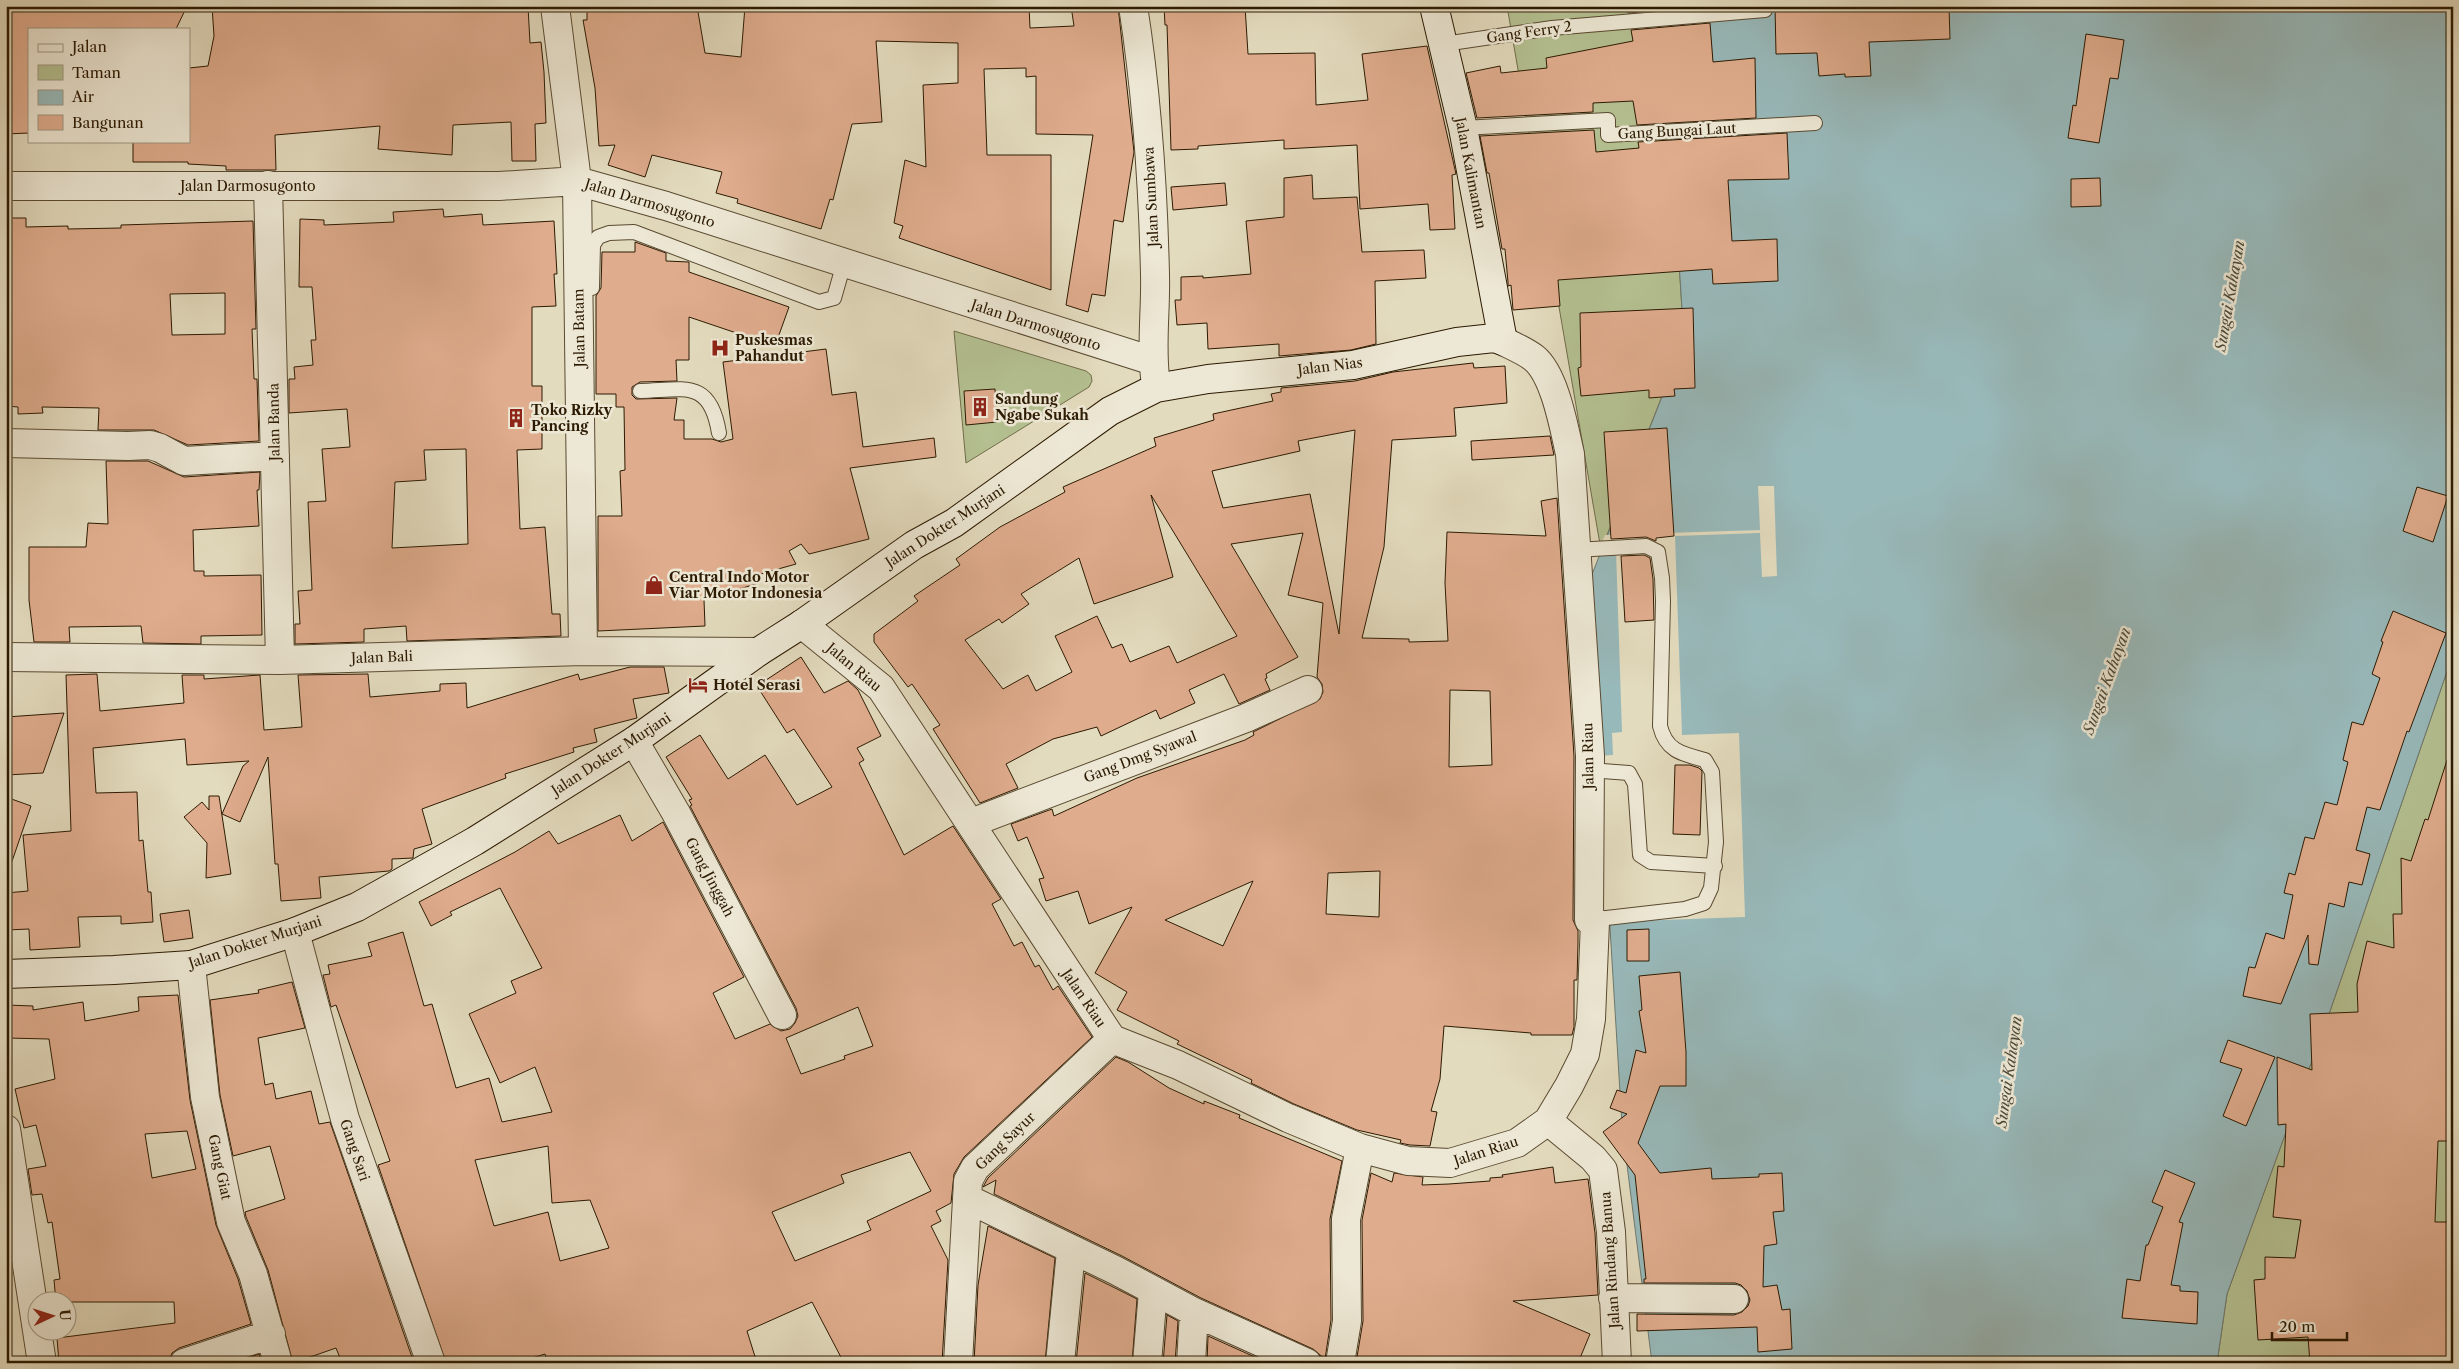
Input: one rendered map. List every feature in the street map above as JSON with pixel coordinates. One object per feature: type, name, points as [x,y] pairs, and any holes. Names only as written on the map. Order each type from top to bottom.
[{"type":"street","name":"Jalan Batam","points":[[555,6],[577,181],[583,652]]},
{"type":"street","name":"Jalan Sumbawa","points":[[1133,6],[1144,73],[1151,180],[1155,277],[1153,361],[1156,388]]},
{"type":"street","name":"Jalan Kalimantan","points":[[1434,6],[1463,128],[1503,341]]},
{"type":"street","name":"Jalan Darmosugonto","points":[[6,186],[499,186],[577,181],[1153,361]]},
{"type":"street","name":"Jalan Banda","points":[[268,185],[280,660]]},
{"type":"street","name":"Jalan Nias","points":[[1156,388],[1208,379],[1354,365],[1457,342],[1494,338],[1503,341]]},
{"type":"street","name":"Jalan Riau","points":[[802,624],[881,688],[1112,1039],[1178,1066],[1288,1118],[1360,1148],[1408,1161],[1450,1163],[1517,1143],[1548,1121],[1570,1086],[1585,1054],[1591,1020],[1595,922],[1589,920],[1590,756],[1570,454],[1560,406],[1548,379],[1535,358],[1503,341]]},
{"type":"street","name":"Jalan Dokter Murjani","points":[[6,974],[190,965],[295,932],[357,906],[466,845],[634,741],[758,652],[802,624],[914,545],[954,522],[1110,411],[1156,388]]},
{"type":"street","points":[[6,443],[150,445],[160,448],[184,461],[275,456]]},
{"type":"street","name":"Jalan Bali","points":[[6,657],[280,660],[583,652],[758,652]]},
{"type":"street","name":"Gang Dmg Syawal","points":[[971,823],[1246,718],[1308,690]]},
{"type":"street","name":"Gang Jinggah","points":[[634,741],[676,813],[782,1015]]},
{"type":"street","name":"Gang Sari","points":[[295,932],[345,1119],[431,1363]]},
{"type":"street","name":"Gang Giat","points":[[190,965],[205,1097],[231,1222],[253,1274],[278,1363]]},
{"type":"street","name":"Gang Sayur","points":[[958,1363],[968,1181],[975,1168],[1112,1039]]},
{"type":"street","name":"Jalan Rindang Banua","points":[[1548,1121],[1593,1158],[1603,1170],[1611,1232],[1617,1363]]},
{"type":"street","points":[[6,1129],[42,1363]]},
{"type":"street","points":[[1340,1363],[1347,1321],[1346,1219],[1360,1148]]},
{"type":"street","points":[[968,1199],[1072,1251],[1115,1270],[1194,1312],[1307,1363]]},
{"type":"street","points":[[1060,1363],[1072,1251]]},
{"type":"street","points":[[1147,1363],[1153,1291]]},
{"type":"street","points":[[1613,1298],[1734,1298]]},
{"type":"street","points":[[1191,1363],[1194,1312]]},
{"type":"street","points":[[184,1363],[271,1334]]},
{"type":"lane","name":"Gang Ferry 2","points":[[1444,44],[1552,28],[1765,10]]},
{"type":"lane","name":"Gang Bungai Laut","points":[[1463,128],[1608,120],[1608,136],[1815,124]]},
{"type":"lane","points":[[580,393],[593,392],[592,255],[593,244],[598,237],[616,232],[644,234],[819,302],[834,298],[844,263]]},
{"type":"lane","points":[[640,391],[692,390],[701,393],[708,400],[716,414],[719,433]]},
{"type":"lane","points":[[1575,550],[1646,546],[1658,552],[1663,601],[1660,726],[1663,740],[1680,753],[1705,760],[1712,772],[1716,842],[1715,866],[1711,888],[1704,903],[1685,909],[1589,920]]},
{"type":"lane","points":[[1589,770],[1629,773],[1635,784],[1640,855],[1651,862],[1715,866]]},
{"type":"green space","points":[[1507,6],[1667,6],[1666,56],[1684,341],[1601,550]]},
{"type":"green space","points":[[954,331],[1086,371],[1091,375],[1092,381],[1089,387],[966,463]]},
{"type":"green space","points":[[2453,654],[2453,1363],[2217,1363],[2227,1294],[2329,1014]]},
{"type":"water","name":"Sungai Kahayan","points":[[1667,6],[2453,6],[2453,654],[2329,1014],[2227,1294],[2217,1363],[1652,1363],[1622,1125],[1589,582],[1684,341],[1666,56]]},
{"type":"pier","points":[[1758,486],[1774,486],[1777,576],[1762,577],[1760,533],[1675,536],[1682,735],[1739,733],[1745,917],[1607,922],[1597,756],[1613,755],[1612,733],[1622,732],[1616,551],[1598,552],[1605,535],[1760,530]]},
{"type":"building","points":[[6,6],[187,6],[176,28],[28,28],[28,133],[6,134]]},
{"type":"building","points":[[212,6],[456,6],[456,10],[528,6],[530,43],[541,42],[544,72],[546,123],[535,124],[536,161],[512,161],[511,122],[453,125],[452,155],[378,149],[380,126],[275,135],[276,170],[226,170],[226,166],[188,164],[188,162],[133,162],[133,142],[190,142],[190,68],[208,66],[214,36]]},
{"type":"building","points":[[587,6],[697,6],[705,53],[741,57],[745,6],[1029,6],[1030,28],[1074,26],[1071,6],[1118,6],[1134,152],[1123,222],[1114,220],[1105,296],[1092,294],[1088,312],[1066,305],[1093,135],[1036,134],[1036,76],[1026,77],[1026,68],[984,69],[987,155],[1051,155],[1051,290],[899,238],[903,226],[894,223],[905,160],[926,167],[923,85],[958,83],[958,43],[876,41],[882,122],[852,124],[833,200],[830,199],[821,229],[737,203],[738,199],[716,193],[722,172],[652,155],[645,177],[608,165],[615,145],[599,146],[595,88],[583,20],[587,20]]},
{"type":"building","points":[[1164,6],[1245,6],[1248,54],[1315,53],[1316,105],[1368,100],[1362,54],[1427,46],[1456,174],[1452,175],[1455,229],[1430,230],[1428,204],[1360,209],[1357,145],[1284,149],[1284,140],[1198,146],[1198,149],[1171,150],[1167,25],[1165,25]]},
{"type":"building","points":[[1627,6],[1705,6],[1628,13]]},
{"type":"building","points":[[1775,6],[1949,6],[1950,39],[1869,42],[1871,76],[1845,77],[1845,74],[1819,76],[1817,53],[1776,54]]},
{"type":"building","points":[[1710,23],[1713,62],[1755,58],[1756,118],[1637,125],[1633,101],[1593,103],[1593,112],[1477,118],[1466,73],[1500,66],[1501,73],[1547,68],[1546,58],[1633,41],[1631,30]]},
{"type":"building","points":[[2086,34],[2124,40],[2118,79],[2110,78],[2099,143],[2068,138],[2073,105],[2076,106]]},
{"type":"building","points":[[1594,130],[1596,152],[1639,148],[1638,142],[1787,133],[1789,179],[1728,180],[1732,241],[1777,239],[1778,281],[1713,284],[1712,269],[1558,280],[1560,306],[1513,310],[1511,285],[1508,286],[1505,249],[1502,249],[1489,173],[1487,173],[1480,136]]},
{"type":"building","points":[[1312,175],[1313,199],[1357,197],[1362,252],[1424,250],[1426,278],[1375,281],[1376,344],[1351,350],[1279,356],[1279,344],[1208,349],[1207,323],[1177,325],[1175,300],[1181,300],[1181,277],[1203,276],[1203,278],[1251,274],[1246,221],[1284,217],[1284,178]]},
{"type":"building","points":[[2100,178],[2101,206],[2071,207],[2071,179]]},
{"type":"building","points":[[1225,183],[1227,205],[1173,210],[1171,187]]},
{"type":"building","points":[[443,209],[444,217],[482,214],[483,225],[554,221],[557,274],[554,274],[556,306],[532,307],[532,386],[542,386],[542,449],[517,450],[520,529],[545,527],[552,614],[560,614],[561,636],[407,641],[406,626],[364,629],[364,642],[295,644],[295,624],[300,624],[298,591],[312,590],[308,502],[326,501],[322,449],[350,447],[347,409],[289,413],[289,379],[295,379],[294,367],[313,365],[311,340],[316,340],[312,287],[299,287],[300,219],[324,220],[324,225],[394,222],[393,212]],"holes":[[[466,449],[468,544],[392,548],[395,482],[426,480],[424,450]]]},
{"type":"building","points":[[6,218],[26,218],[26,227],[68,226],[68,229],[121,228],[121,225],[253,221],[256,329],[252,329],[254,379],[257,379],[259,441],[188,445],[154,430],[98,430],[99,408],[42,407],[43,413],[18,414],[18,407],[6,406]],"holes":[[[225,293],[225,334],[172,335],[170,294]]]},
{"type":"building","points":[[635,242],[666,253],[666,261],[689,262],[689,272],[789,307],[775,346],[689,317],[689,360],[676,360],[677,381],[640,382],[632,387],[632,395],[636,399],[677,398],[674,420],[684,420],[684,439],[712,439],[721,442],[733,439],[723,362],[826,349],[832,395],[856,392],[863,447],[934,438],[936,457],[850,468],[869,539],[809,554],[801,544],[789,551],[796,564],[757,575],[759,583],[704,600],[705,626],[598,631],[598,516],[622,516],[620,471],[625,470],[624,407],[616,407],[616,394],[596,394],[596,296],[601,288],[602,252],[635,252]]},
{"type":"building","points":[[1693,308],[1695,388],[1674,389],[1675,396],[1649,398],[1649,390],[1581,396],[1578,368],[1581,367],[1580,313]]},
{"type":"building","points":[[1473,363],[1474,368],[1505,366],[1507,403],[1454,408],[1456,436],[1392,440],[1384,547],[1362,638],[1409,639],[1409,642],[1448,641],[1445,583],[1447,532],[1546,536],[1541,501],[1557,498],[1574,756],[1573,920],[1578,931],[1578,943],[1577,980],[1574,980],[1574,1027],[1572,1035],[1531,1035],[1531,1033],[1444,1026],[1440,1079],[1431,1111],[1437,1112],[1430,1146],[1400,1143],[1401,1140],[1357,1130],[1294,1104],[1251,1083],[1252,1080],[1177,1044],[1179,1041],[1117,1010],[1127,992],[1095,973],[1132,907],[1089,924],[1078,891],[1046,901],[1039,879],[1044,878],[1027,837],[1018,841],[1011,824],[1052,809],[1054,816],[1137,778],[1245,740],[1254,735],[1253,732],[1320,699],[1323,692],[1322,684],[1317,677],[1323,603],[1288,595],[1303,533],[1231,544],[1298,657],[1266,674],[1267,678],[1265,679],[1270,690],[1239,704],[1224,674],[1189,690],[1195,703],[1160,719],[1156,710],[1101,736],[1097,727],[1053,739],[1006,764],[1018,788],[980,803],[933,729],[940,725],[912,684],[908,687],[874,642],[874,634],[918,601],[914,596],[960,565],[956,559],[1000,527],[1065,492],[1063,487],[1156,446],[1154,438],[1214,420],[1213,414],[1273,401],[1271,394],[1281,392],[1281,388],[1355,381],[1393,372]],"holes":[[[1355,430],[1339,634],[1310,494],[1223,508],[1212,471],[1300,451],[1298,441]],[[1151,495],[1237,636],[1177,663],[1169,646],[1130,662],[1122,644],[1112,648],[1097,616],[1055,636],[1072,672],[1036,691],[1028,675],[1003,689],[965,640],[999,619],[1002,623],[1029,604],[1021,594],[1079,558],[1094,604],[1173,577]],[[1450,690],[1490,691],[1492,765],[1449,767]],[[1380,871],[1379,917],[1326,914],[1328,873]],[[1253,881],[1223,946],[1165,920]]]},
{"type":"building","name":"Sandung Ngabe Sukah","points":[[995,389],[997,422],[966,425],[964,391]]},
{"type":"building","points":[[1667,428],[1674,536],[1656,538],[1656,541],[1646,537],[1611,539],[1604,432]]},
{"type":"building","points":[[1550,436],[1554,455],[1472,460],[1471,441]]},
{"type":"building","points":[[106,461],[148,461],[184,477],[260,472],[259,490],[257,490],[259,526],[193,530],[194,571],[204,571],[204,576],[261,575],[262,635],[201,636],[201,644],[143,643],[141,626],[69,627],[70,642],[34,642],[29,600],[29,547],[86,547],[88,523],[108,524]]},
{"type":"building","points":[[2417,487],[2448,496],[2433,542],[2403,531]]},
{"type":"building","points":[[1644,555],[1650,558],[1653,579],[1654,620],[1625,622],[1621,556]]},
{"type":"building","points":[[2393,611],[2446,633],[2409,732],[2407,731],[2380,810],[2367,807],[2356,850],[2370,854],[2362,885],[2349,882],[2344,907],[2329,903],[2318,965],[2309,964],[2308,935],[2281,1004],[2243,996],[2249,967],[2255,968],[2266,933],[2284,939],[2293,895],[2284,893],[2289,873],[2295,875],[2305,837],[2314,839],[2325,802],[2337,805],[2348,762],[2343,760],[2352,722],[2363,725],[2380,678],[2372,674],[2383,642],[2381,641]]},
{"type":"building","points":[[801,657],[824,693],[848,681],[858,690],[881,736],[857,748],[864,760],[859,763],[904,855],[953,826],[1001,899],[992,904],[1014,946],[1022,942],[1035,967],[1039,965],[1053,990],[1058,986],[1092,1037],[964,1157],[954,1174],[951,1203],[936,1211],[941,1221],[931,1226],[948,1260],[942,1363],[844,1363],[812,1302],[747,1331],[757,1363],[548,1363],[545,1354],[516,1363],[446,1363],[378,1165],[390,1161],[336,1005],[331,1007],[323,975],[330,974],[328,965],[372,956],[368,943],[403,932],[424,1006],[432,1004],[456,1088],[489,1078],[502,1122],[552,1112],[535,1067],[500,1083],[469,1014],[516,993],[511,981],[542,968],[500,888],[450,912],[452,915],[431,926],[419,902],[515,852],[549,831],[558,844],[620,815],[632,841],[663,822],[744,977],[713,993],[735,1039],[770,1024],[781,1031],[790,1029],[798,1016],[796,1008],[690,806],[692,805],[689,800],[692,799],[666,757],[700,735],[728,779],[765,755],[797,805],[832,787],[794,729],[787,733],[757,686]],"holes":[[[858,1007],[873,1046],[844,1056],[845,1059],[801,1074],[786,1038]],[[548,1146],[552,1203],[590,1200],[609,1248],[560,1261],[548,1212],[494,1226],[475,1160]],[[910,1152],[931,1191],[867,1221],[871,1230],[795,1261],[772,1212],[844,1183],[841,1175]]]},
{"type":"building","points":[[630,667],[664,667],[669,693],[633,699],[637,718],[594,729],[597,742],[573,748],[574,752],[505,774],[506,778],[422,809],[432,844],[414,849],[413,858],[392,859],[392,869],[389,871],[319,877],[321,898],[281,901],[278,864],[275,864],[268,757],[240,822],[222,814],[243,766],[249,761],[187,765],[185,739],[93,748],[96,793],[137,792],[139,841],[143,840],[148,892],[151,892],[153,922],[121,924],[121,916],[78,917],[80,947],[30,950],[29,929],[6,930],[6,893],[28,891],[23,835],[71,831],[66,675],[97,674],[100,711],[184,703],[182,675],[204,675],[204,679],[260,675],[264,730],[302,727],[298,675],[368,674],[370,697],[440,691],[440,684],[466,683],[467,708],[578,674],[580,680]]},
{"type":"building","points":[[64,713],[43,773],[6,775],[6,717]]},
{"type":"building","points":[[2448,757],[2453,758],[2452,1141],[2438,1141],[2435,1222],[2453,1222],[2453,1362],[2310,1363],[2308,1337],[2258,1340],[2254,1280],[2265,1279],[2265,1257],[2295,1258],[2301,1220],[2273,1217],[2278,1166],[2284,1167],[2286,1124],[2278,1125],[2277,1057],[2312,1070],[2310,1014],[2358,1012],[2357,984],[2367,941],[2394,948],[2393,914],[2402,914],[2401,858],[2411,861],[2425,819],[2428,820]]},
{"type":"building","points":[[1675,765],[1690,765],[1702,771],[1700,835],[1673,834]]},
{"type":"building","points":[[209,796],[219,796],[231,874],[206,878],[207,843],[184,817],[202,802],[209,810]]},
{"type":"building","points":[[6,797],[31,806],[9,870],[6,869]]},
{"type":"building","points":[[189,910],[193,938],[164,942],[160,914]]},
{"type":"building","points":[[1649,929],[1649,961],[1627,961],[1627,930]]},
{"type":"building","points":[[1680,972],[1686,1052],[1686,1086],[1660,1086],[1638,1143],[1660,1173],[1711,1168],[1712,1179],[1759,1177],[1759,1174],[1782,1173],[1784,1211],[1773,1212],[1777,1244],[1764,1246],[1763,1287],[1777,1285],[1782,1310],[1790,1309],[1792,1349],[1758,1352],[1757,1327],[1637,1331],[1637,1314],[1734,1315],[1742,1312],[1748,1306],[1750,1300],[1747,1291],[1741,1285],[1735,1283],[1644,1283],[1644,1279],[1646,1279],[1635,1175],[1603,1132],[1627,1114],[1610,1108],[1617,1090],[1626,1093],[1636,1050],[1646,1053],[1639,1011],[1642,1010],[1639,976]]},
{"type":"building","points":[[292,982],[305,1028],[258,1038],[265,1085],[273,1083],[276,1099],[311,1091],[319,1124],[330,1122],[414,1363],[342,1363],[336,1348],[293,1363],[268,1270],[246,1217],[245,1212],[285,1199],[270,1146],[233,1156],[220,1095],[210,1000],[259,993],[258,990]]},
{"type":"building","points":[[178,995],[190,1100],[216,1225],[238,1279],[251,1324],[179,1348],[172,1353],[169,1363],[59,1363],[57,1342],[78,1342],[78,1335],[175,1323],[174,1302],[78,1302],[78,1292],[55,1292],[54,1280],[60,1279],[52,1222],[48,1223],[42,1194],[32,1195],[28,1169],[46,1166],[36,1125],[24,1128],[15,1089],[55,1079],[49,1039],[6,1038],[6,1005],[33,1006],[33,1010],[83,1002],[85,1021],[139,1011],[138,997]],"holes":[[[187,1131],[196,1169],[152,1178],[145,1134]]]},
{"type":"building","points":[[2228,1040],[2275,1057],[2246,1126],[2223,1116],[2242,1069],[2220,1062]]},
{"type":"building","points":[[1116,1057],[1128,1062],[1169,1088],[1204,1104],[1204,1101],[1240,1115],[1239,1118],[1342,1161],[1330,1219],[1331,1320],[1325,1359],[1313,1349],[1201,1298],[1122,1256],[994,1194],[996,1180],[983,1187],[988,1178]]},
{"type":"building","points":[[1553,1167],[1555,1183],[1588,1179],[1595,1233],[1598,1295],[1513,1301],[1590,1334],[1578,1363],[1356,1363],[1363,1321],[1362,1220],[1371,1173],[1392,1182],[1394,1173],[1423,1177],[1422,1185],[1490,1181],[1490,1178],[1503,1177],[1502,1175]]},
{"type":"building","points":[[2165,1170],[2195,1183],[2179,1222],[2183,1223],[2171,1285],[2180,1286],[2180,1291],[2198,1292],[2197,1324],[2122,1318],[2127,1279],[2140,1281],[2146,1245],[2148,1245],[2163,1207],[2152,1202]]},
{"type":"building","points":[[988,1226],[1055,1258],[1045,1363],[974,1363],[978,1285]]},
{"type":"building","points":[[1085,1273],[1137,1299],[1132,1363],[1076,1363]]},
{"type":"building","points":[[1167,1315],[1178,1321],[1175,1363],[1163,1363]]},
{"type":"building","points":[[1208,1336],[1266,1362],[1266,1363],[1207,1363]]},
{"type":"building","points":[[259,1354],[262,1363],[234,1363]]},
{"type":"place","name":"Puskesmas Pahandut","points":[[720,348]]},
{"type":"place","name":"Sandung Ngabe Sukah","points":[[980,407]]},
{"type":"place","name":"Toko Rizky Pancing","points":[[516,418]]},
{"type":"place","name":"Central Indo Motor Viar Motor Indonesia","points":[[654,585]]},
{"type":"place","name":"Hotel Serasi","points":[[698,685]]}]
